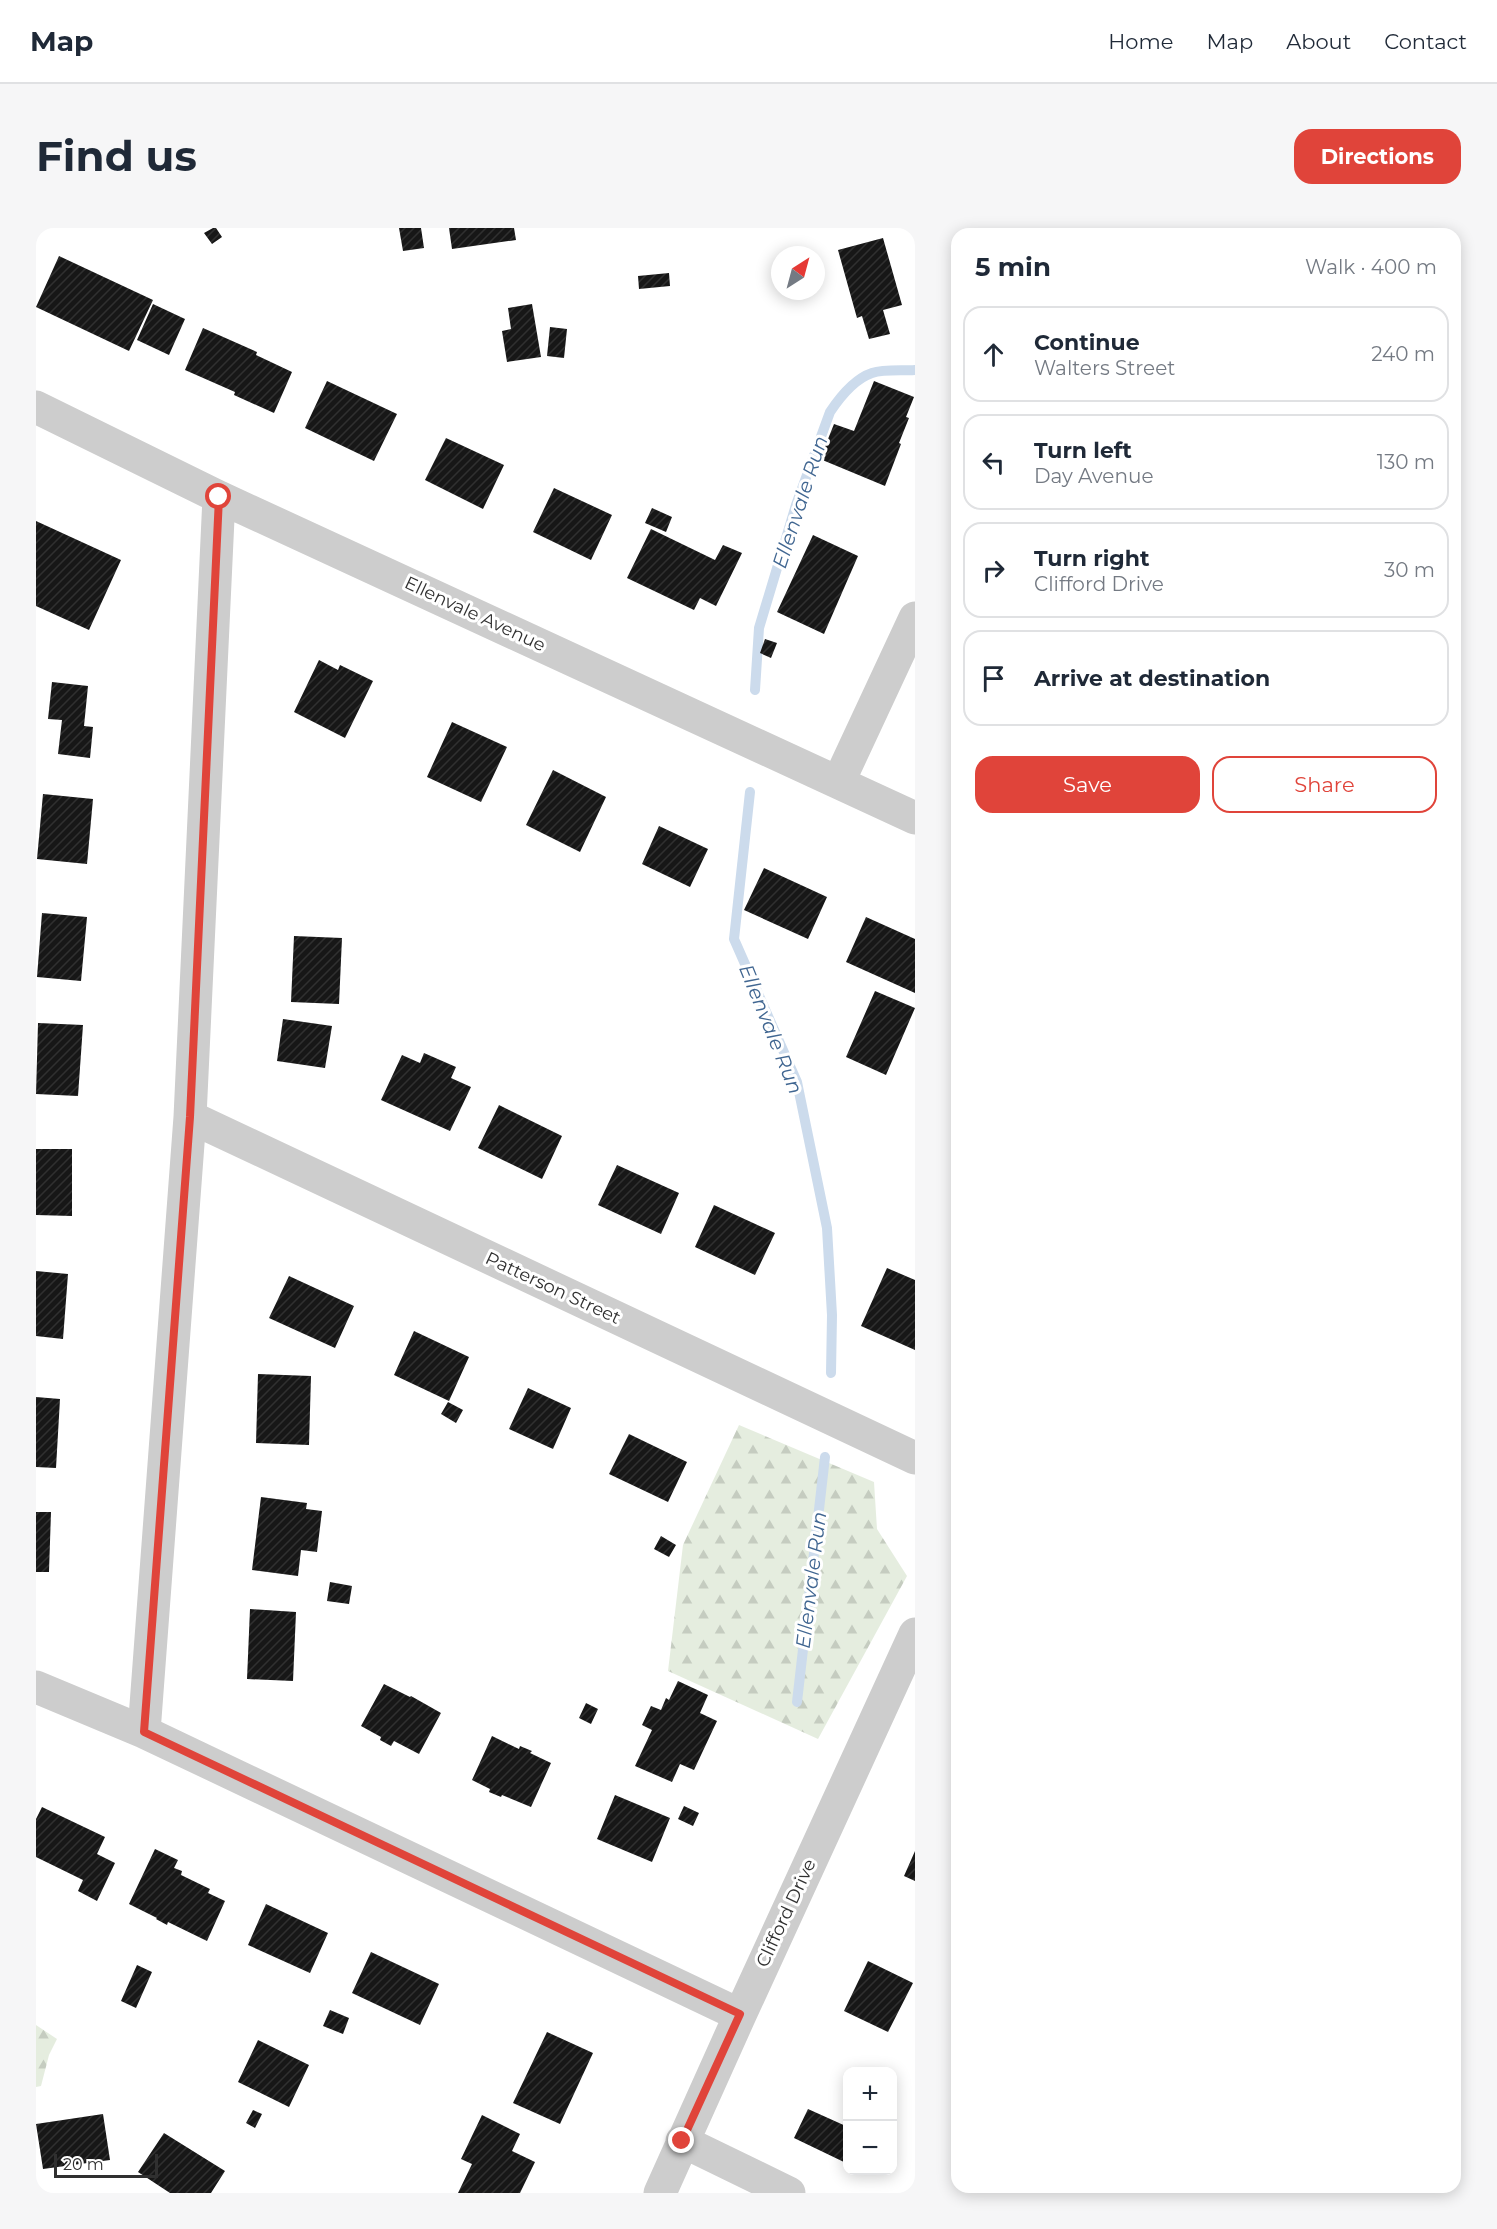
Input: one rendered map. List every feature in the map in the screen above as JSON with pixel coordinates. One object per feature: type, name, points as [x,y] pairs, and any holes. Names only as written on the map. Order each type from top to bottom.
[{"type":"street","name":"Ellenvale Avenue","points":[[36,407],[219,497],[915,818]]},
{"type":"street","points":[[144,1732],[190,1117],[219,497]]},
{"type":"street","points":[[839,782],[915,618]]},
{"type":"street","name":"Patterson Street","points":[[190,1117],[915,1458]]},
{"type":"street","name":"Clifford Drive","points":[[660,2193],[915,1634]]},
{"type":"street","points":[[36,1687],[144,1732],[740,2014]]},
{"type":"street","points":[[682,2141],[789,2193]]},
{"type":"green space","points":[[739,1425],[874,1482],[877,1529],[907,1576],[818,1739],[668,1671],[683,1545]]},
{"type":"green space","points":[[36,2025],[57,2039],[49,2055],[41,2086],[36,2087]]},
{"type":"building","points":[[216,228],[222,237],[212,244],[204,233]]},
{"type":"building","points":[[399,228],[421,228],[424,248],[403,251]]},
{"type":"building","points":[[449,228],[514,228],[516,240],[452,249]]},
{"type":"building","points":[[883,238],[902,305],[883,310],[890,334],[869,339],[862,316],[857,318],[838,250]]},
{"type":"building","points":[[59,256],[153,300],[129,351],[36,307]]},
{"type":"building","points":[[669,273],[670,286],[639,289],[638,276]]},
{"type":"building","points":[[153,304],[185,319],[169,355],[137,340]]},
{"type":"building","points":[[532,304],[541,357],[507,362],[502,331],[511,329],[508,308]]},
{"type":"building","points":[[550,327],[567,329],[564,358],[547,356]]},
{"type":"building","points":[[203,328],[257,352],[256,355],[292,372],[274,413],[234,395],[235,392],[185,370]]},
{"type":"building","points":[[327,381],[397,414],[374,461],[305,428]]},
{"type":"building","points":[[874,381],[914,397],[906,417],[909,418],[899,443],[901,444],[885,486],[820,459],[834,424],[854,431]]},
{"type":"building","points":[[446,438],[504,465],[483,509],[425,480]]},
{"type":"building","points":[[554,488],[612,515],[591,560],[533,532]]},
{"type":"building","points":[[652,508],[672,517],[666,532],[645,523]]},
{"type":"building","points":[[36,521],[121,560],[89,630],[36,606]]},
{"type":"building","points":[[651,529],[715,560],[723,545],[742,553],[716,606],[700,598],[694,610],[627,578]]},
{"type":"building","points":[[813,535],[858,556],[824,634],[777,612]]},
{"type":"building","points":[[765,639],[777,643],[771,658],[760,653]]},
{"type":"building","points":[[319,660],[338,670],[340,665],[373,681],[345,738],[294,712]]},
{"type":"building","points":[[52,682],[88,686],[84,726],[93,727],[90,758],[58,754],[62,720],[48,719]]},
{"type":"building","points":[[452,722],[507,747],[481,802],[427,777]]},
{"type":"building","points":[[553,770],[606,797],[580,852],[526,825]]},
{"type":"building","points":[[43,794],[93,799],[87,864],[37,859]]},
{"type":"building","points":[[659,826],[708,849],[690,887],[642,864]]},
{"type":"building","points":[[764,868],[827,897],[808,939],[744,910]]},
{"type":"building","points":[[42,913],[87,917],[81,981],[37,977]]},
{"type":"building","points":[[866,917],[915,939],[915,993],[846,962]]},
{"type":"building","points":[[294,936],[342,938],[339,1004],[291,1002]]},
{"type":"building","points":[[875,991],[915,1008],[886,1075],[846,1057]]},
{"type":"building","points":[[283,1019],[332,1026],[325,1068],[277,1061]]},
{"type":"building","points":[[38,1023],[83,1025],[78,1096],[36,1094]]},
{"type":"building","points":[[424,1053],[456,1067],[451,1078],[471,1087],[450,1131],[381,1100],[402,1055],[420,1063]]},
{"type":"building","points":[[499,1105],[562,1136],[542,1179],[478,1148]]},
{"type":"building","points":[[36,1149],[72,1149],[72,1216],[36,1215]]},
{"type":"building","points":[[617,1165],[679,1193],[661,1234],[598,1205]]},
{"type":"building","points":[[714,1205],[775,1233],[755,1275],[695,1247]]},
{"type":"building","points":[[887,1268],[915,1280],[915,1350],[861,1326]]},
{"type":"building","points":[[36,1271],[68,1274],[63,1339],[36,1336]]},
{"type":"building","points":[[289,1276],[354,1306],[335,1348],[269,1318]]},
{"type":"building","points":[[414,1331],[469,1357],[449,1401],[394,1375]]},
{"type":"building","points":[[258,1374],[311,1376],[309,1445],[256,1443]]},
{"type":"building","points":[[528,1388],[571,1408],[553,1449],[509,1429]]},
{"type":"building","points":[[36,1397],[60,1399],[56,1468],[36,1467]]},
{"type":"building","points":[[448,1402],[463,1410],[456,1423],[441,1414]]},
{"type":"building","points":[[629,1434],[687,1462],[668,1502],[609,1474]]},
{"type":"building","points":[[261,1497],[307,1503],[306,1509],[322,1511],[317,1552],[301,1550],[298,1576],[252,1570]]},
{"type":"building","points":[[36,1512],[51,1512],[49,1572],[36,1572]]},
{"type":"building","points":[[661,1536],[676,1545],[669,1557],[654,1549]]},
{"type":"building","points":[[330,1582],[352,1586],[349,1604],[327,1601]]},
{"type":"building","points":[[250,1609],[296,1612],[293,1681],[247,1679]]},
{"type":"building","points":[[678,1681],[708,1695],[700,1713],[717,1721],[694,1770],[680,1764],[672,1782],[635,1766],[652,1730],[642,1725],[651,1706],[661,1710],[666,1698],[669,1700]]},
{"type":"building","points":[[384,1684],[441,1713],[419,1754],[394,1741],[391,1746],[380,1740],[381,1737],[361,1726]]},
{"type":"building","points":[[586,1703],[598,1709],[591,1724],[579,1718]]},
{"type":"building","points":[[492,1736],[519,1749],[520,1746],[532,1751],[530,1753],[551,1763],[531,1807],[489,1792],[490,1789],[472,1780]]},
{"type":"building","points":[[615,1795],[670,1818],[652,1862],[597,1839]]},
{"type":"building","points":[[684,1806],[699,1813],[693,1826],[678,1819]]},
{"type":"building","points":[[42,1807],[105,1837],[97,1854],[115,1863],[97,1901],[78,1891],[83,1880],[36,1857],[36,1819]]},
{"type":"building","points":[[155,1849],[178,1860],[174,1868],[182,1871],[181,1875],[210,1889],[208,1893],[225,1901],[207,1941],[168,1922],[167,1925],[129,1904]]},
{"type":"building","points":[[915,1851],[915,1881],[904,1876]]},
{"type":"building","points":[[266,1904],[328,1933],[310,1973],[248,1945]]},
{"type":"building","points":[[371,1952],[439,1984],[420,2025],[352,1993]]},
{"type":"building","points":[[868,1961],[913,1983],[888,2032],[844,2011]]},
{"type":"building","points":[[137,1965],[152,1972],[136,2008],[121,2001]]},
{"type":"building","points":[[330,2010],[349,2018],[343,2034],[323,2026]]},
{"type":"building","points":[[547,2032],[593,2053],[560,2124],[513,2103]]},
{"type":"building","points":[[258,2040],[309,2065],[289,2107],[238,2082]]},
{"type":"building","points":[[808,2109],[843,2125],[843,2162],[794,2138]]},
{"type":"building","points":[[253,2110],[262,2114],[255,2128],[246,2123]]},
{"type":"building","points":[[103,2114],[110,2160],[43,2169],[36,2124]]},
{"type":"building","points":[[482,2115],[520,2134],[512,2151],[535,2162],[520,2193],[458,2193],[472,2164],[461,2159]]},
{"type":"building","points":[[164,2133],[225,2171],[211,2193],[170,2193],[138,2172]]},
{"type":"waterway","name":"Ellenvale Run","points":[[755,690],[759,628],[796,505],[830,412],[848,389],[865,376],[882,371],[915,370]]},
{"type":"waterway","name":"Ellenvale Run","points":[[750,792],[734,939],[797,1082],[827,1228],[832,1315],[831,1373]]},
{"type":"waterway","name":"Ellenvale Run","points":[[797,1702],[825,1457]]},
{"type":"route","points":[[219,497],[190,1117],[144,1732],[740,2014],[682,2141]]}]
